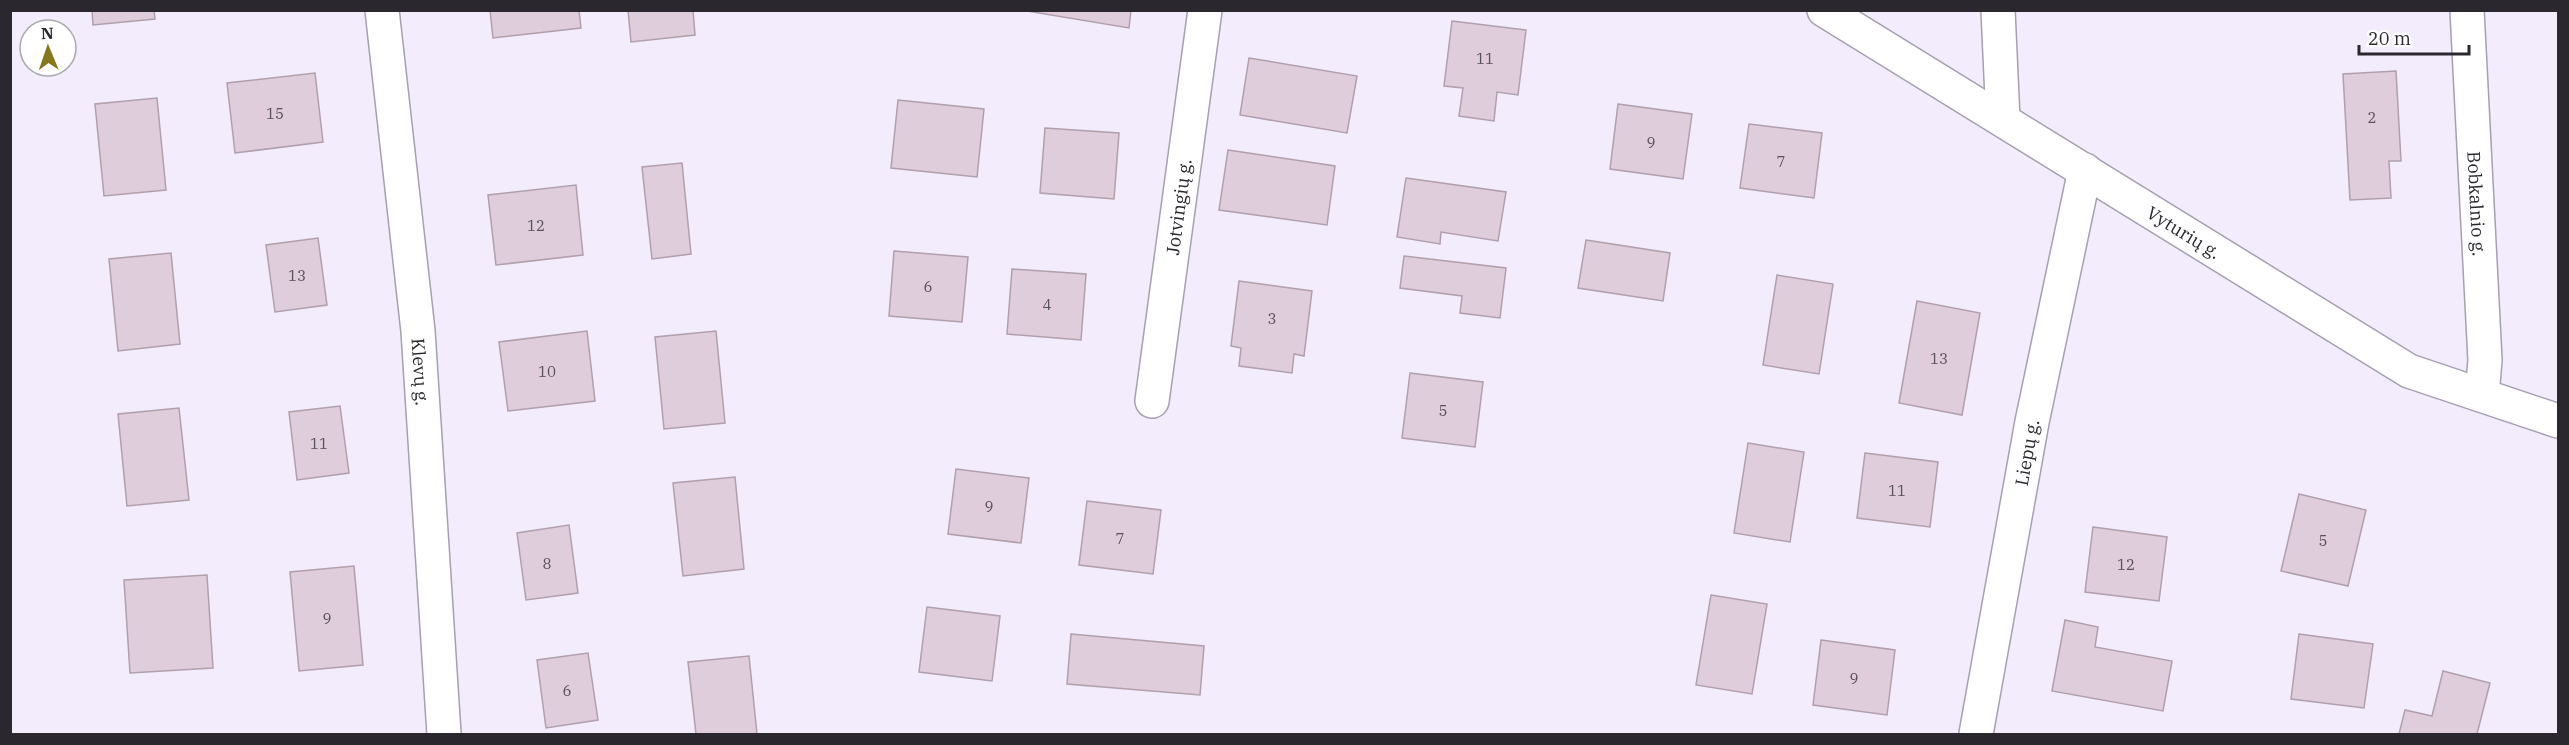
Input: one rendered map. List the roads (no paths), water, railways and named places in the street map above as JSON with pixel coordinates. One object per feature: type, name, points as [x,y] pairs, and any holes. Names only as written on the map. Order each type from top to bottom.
[{"type":"street","name":"Klevų g.","points":[[382,10],[418,331],[444,735]]},
{"type":"street","name":"Jotvingių g.","points":[[1152,401],[1205,10]]},
{"type":"street","name":"Vyturių g.","points":[[1824,10],[2409,371],[2559,421]]},
{"type":"street","points":[[1998,10],[2003,120]]},
{"type":"street","name":"Bobkalnio g.","points":[[2467,10],[2485,360],[2482,395]]},
{"type":"street","name":"Liepų g.","points":[[1976,735],[2032,422],[2085,170]]}]
